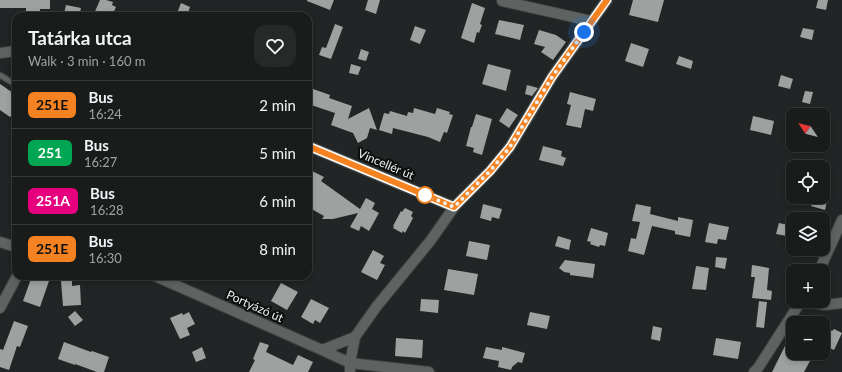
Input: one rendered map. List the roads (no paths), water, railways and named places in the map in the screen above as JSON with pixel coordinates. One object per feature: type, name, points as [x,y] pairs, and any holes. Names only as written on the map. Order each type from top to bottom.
[{"type":"street","points":[[350,367],[355,337],[377,306],[431,240],[454,207],[490,171],[510,147],[552,77],[607,0]]},
{"type":"street","points":[[502,1],[592,21]]},
{"type":"street","points":[[0,52],[12,51]]},
{"type":"street","name":"Vincellér út","points":[[312,148],[454,207]]},
{"type":"street","points":[[822,264],[842,220]]},
{"type":"street","points":[[0,242],[12,246]]},
{"type":"street","points":[[0,308],[15,280]]},
{"type":"street","name":"Portyázó út","points":[[164,280],[322,350],[350,367],[429,372]]},
{"type":"street","points":[[830,304],[842,303]]},
{"type":"street","points":[[754,372],[798,308]]},
{"type":"street","points":[[322,350],[355,337]]},
{"type":"lane","points":[[0,75],[12,82]]}]
